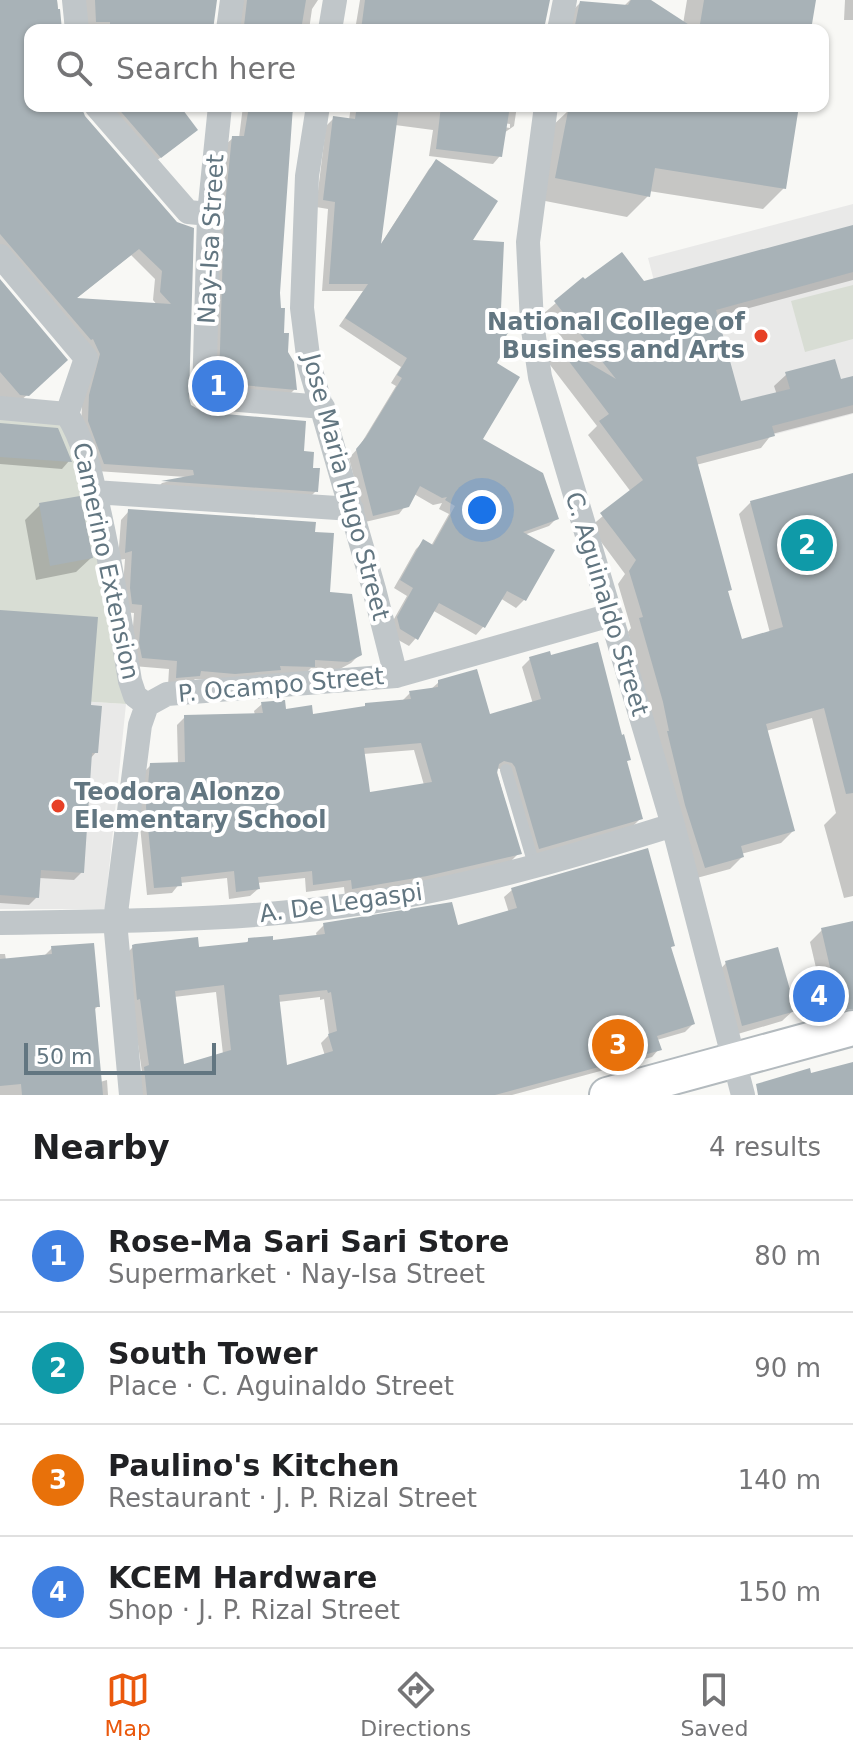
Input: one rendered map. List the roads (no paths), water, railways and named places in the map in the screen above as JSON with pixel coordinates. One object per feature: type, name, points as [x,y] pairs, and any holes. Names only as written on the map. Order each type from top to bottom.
[{"type":"street","points":[[74,0],[76,24]]},
{"type":"street","points":[[229,24],[232,0]]},
{"type":"street","points":[[331,24],[335,0]]},
{"type":"street","points":[[560,24],[565,0]]},
{"type":"street","points":[[101,112],[188,212],[209,214]]},
{"type":"street","name":"Nay-Isa Street","points":[[219,112],[209,214],[204,397],[323,407]]},
{"type":"street","name":"Jose Maria Hugo Street","points":[[317,112],[307,176],[302,308],[309,364],[352,509],[396,676]]},
{"type":"street","name":"C. Aguinaldo Street","points":[[545,112],[528,242],[532,323],[540,377],[673,825],[743,1095]]},
{"type":"street","name":"Camerino Extension","points":[[0,256],[86,358],[67,414]]},
{"type":"street","name":"Camerino Extension","points":[[0,408],[67,414]]},
{"type":"street","name":"Camerino Extension","points":[[67,414],[79,433],[94,492],[116,588],[130,681],[135,696],[147,705]]},
{"type":"street","points":[[94,492],[352,509]]},
{"type":"street","name":"P. Ocampo Street","points":[[131,1095],[115,921],[140,725],[147,705],[167,694],[396,676],[611,615]]},
{"type":"street","name":"A. De Legaspi","points":[[0,923],[255,915],[394,898],[535,868],[673,825]]},
{"type":"street","points":[[607,1095],[853,1028]]},
{"type":"lane","points":[[506,770],[535,868]]},
{"type":"place","name":"National College of Business and Arts","points":[[761,336]]},
{"type":"place","name":"Rose-Ma Sari Sari Store","points":[[218,386]]},
{"type":"place","name":"South Tower","points":[[807,545]]},
{"type":"place","name":"Teodora Alonzo Elementary School","points":[[58,806]]},
{"type":"place","name":"KCEM Hardware","points":[[819,996]]},
{"type":"place","name":"Paulino's Kitchen","points":[[618,1045]]}]
